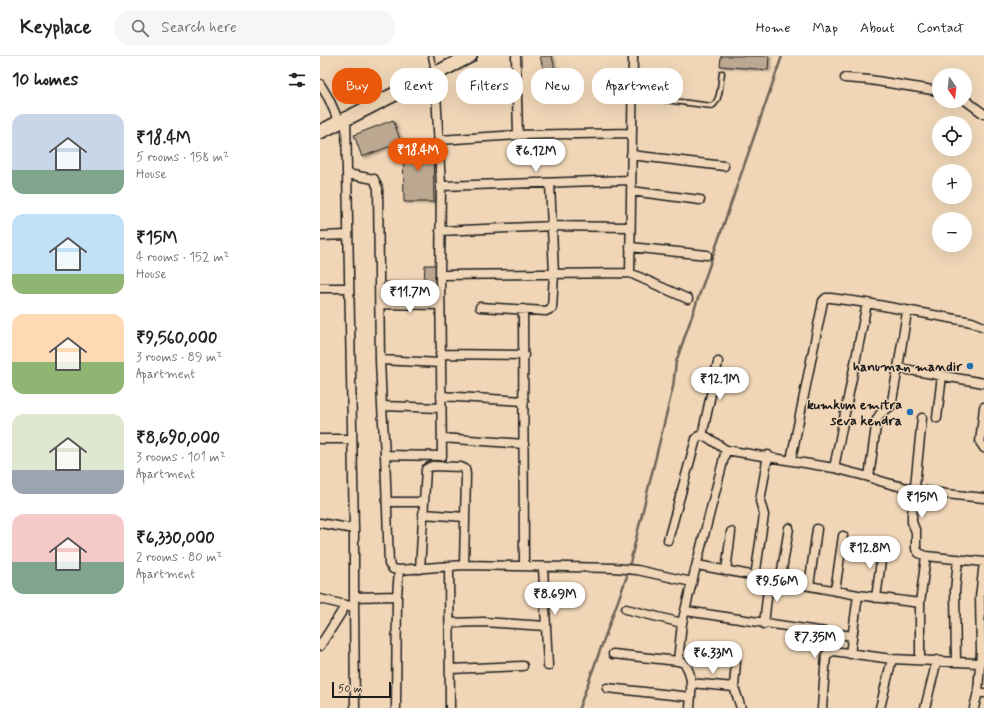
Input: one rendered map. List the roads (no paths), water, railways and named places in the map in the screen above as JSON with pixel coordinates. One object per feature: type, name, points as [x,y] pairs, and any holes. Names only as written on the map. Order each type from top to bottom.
[{"type":"main road","points":[[447,68],[470,56]]},
{"type":"main road","points":[[320,132],[390,96]]},
{"type":"street","points":[[516,56],[518,135]]},
{"type":"street","points":[[633,56],[633,68]]},
{"type":"street","points":[[844,78],[870,80],[932,91]]},
{"type":"street","points":[[320,84],[342,120],[347,174],[348,288],[354,530],[355,708]]},
{"type":"street","points":[[437,104],[441,186],[440,358],[442,466]]},
{"type":"street","points":[[630,273],[632,104]]},
{"type":"street","points":[[972,105],[984,114]]},
{"type":"street","points":[[439,140],[518,135],[632,133]]},
{"type":"street","points":[[632,155],[724,166]]},
{"type":"street","points":[[347,174],[374,179],[378,188],[380,360],[389,564],[393,569],[399,570],[464,565],[637,570],[692,582]]},
{"type":"street","points":[[441,186],[631,180]]},
{"type":"street","points":[[480,307],[546,311],[552,308],[554,274],[550,182]]},
{"type":"street","points":[[631,191],[700,200]]},
{"type":"street","points":[[440,231],[553,226],[630,227]]},
{"type":"street","points":[[320,236],[348,235]]},
{"type":"street","points":[[630,247],[707,255]]},
{"type":"street","points":[[440,275],[630,273],[688,299]]},
{"type":"street","points":[[320,288],[348,288]]},
{"type":"street","points":[[791,460],[823,301],[826,298],[867,303],[907,312],[972,322],[984,327]]},
{"type":"street","points":[[834,468],[867,303]]},
{"type":"street","points":[[380,304],[440,305]]},
{"type":"street","points":[[523,309],[524,566]]},
{"type":"street","points":[[869,477],[877,419],[880,414],[892,406],[907,312]]},
{"type":"street","points":[[380,360],[524,355]]},
{"type":"street","points":[[702,436],[718,362]]},
{"type":"street","points":[[898,368],[984,383]]},
{"type":"street","points":[[937,418],[942,375]]},
{"type":"street","points":[[441,396],[524,401]]},
{"type":"street","points":[[382,406],[441,408]]},
{"type":"street","points":[[984,407],[980,442],[984,448]]},
{"type":"street","points":[[922,418],[914,488],[912,522],[916,532],[916,549],[919,553],[926,556],[984,562],[980,608],[983,650],[979,662],[981,693],[974,708]]},
{"type":"street","points":[[702,436],[726,450],[768,455],[834,468],[880,481],[914,488],[984,498]]},
{"type":"street","points":[[668,540],[696,439],[702,436]]},
{"type":"street","points":[[320,439],[351,438]]},
{"type":"street","points":[[442,438],[524,444]]},
{"type":"street","points":[[678,661],[682,623],[726,450]]},
{"type":"street","points":[[385,455],[442,456]]},
{"type":"street","points":[[755,577],[764,515],[760,501],[768,455]]},
{"type":"street","points":[[420,568],[426,469],[429,466],[461,467],[465,469],[464,565]]},
{"type":"street","points":[[387,502],[424,502]]},
{"type":"street","points":[[423,514],[465,517]]},
{"type":"street","points":[[320,523],[354,530]]},
{"type":"street","points":[[780,582],[788,528]]},
{"type":"street","points":[[809,586],[817,529]]},
{"type":"street","points":[[726,571],[731,532]]},
{"type":"street","points":[[835,591],[843,536]]},
{"type":"street","points":[[876,598],[884,546]]},
{"type":"street","points":[[920,659],[920,603],[926,556]]},
{"type":"street","points":[[956,661],[955,591],[958,559]]},
{"type":"street","points":[[697,565],[780,582],[876,598],[920,603]]},
{"type":"street","points":[[449,566],[450,708]]},
{"type":"street","points":[[543,567],[548,666]]},
{"type":"street","points":[[396,708],[397,596],[399,570]]},
{"type":"street","points":[[764,624],[769,580]]},
{"type":"street","points":[[850,654],[858,595]]},
{"type":"street","points":[[354,597],[397,596]]},
{"type":"street","points":[[320,599],[354,607]]},
{"type":"street","points":[[320,646],[346,605]]},
{"type":"street","points":[[626,609],[682,623]]},
{"type":"street","points":[[686,612],[852,636]]},
{"type":"street","points":[[450,623],[483,622],[546,626]]},
{"type":"street","points":[[822,708],[826,655],[833,651],[892,659],[979,662]]},
{"type":"street","points":[[613,654],[678,661],[684,663],[689,669],[691,683],[690,708]]},
{"type":"street","points":[[880,708],[892,659]]},
{"type":"street","points":[[925,708],[937,660]]},
{"type":"street","points":[[736,662],[734,687],[741,708]]},
{"type":"street","points":[[450,670],[523,666]]},
{"type":"street","points":[[691,683],[734,687]]},
{"type":"street","points":[[607,688],[691,697]]},
{"type":"lane","points":[[431,56],[434,68]]},
{"type":"lane","points":[[683,102],[712,106],[716,103],[722,73]]},
{"type":"waterway","points":[[630,563],[673,387],[676,362],[782,56]]},
{"type":"waterway","points":[[579,708],[627,576]]},
{"type":"place","name":"hanuman mandir","points":[[970,366]]},
{"type":"place","name":"kumkum emitra seva kendra","points":[[910,412]]}]
